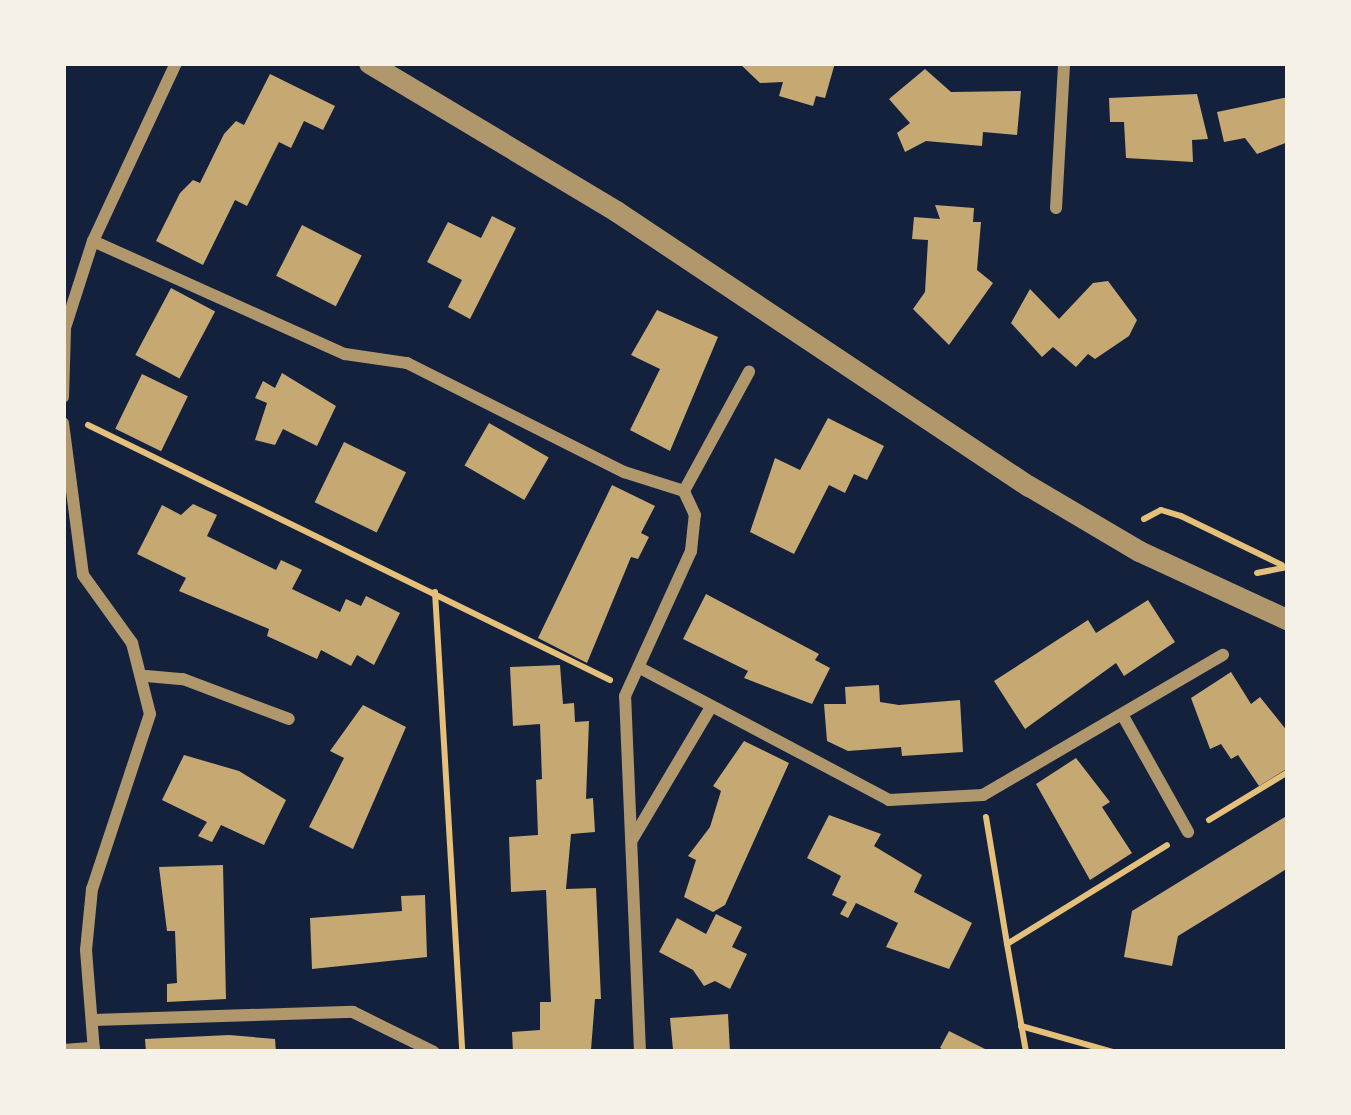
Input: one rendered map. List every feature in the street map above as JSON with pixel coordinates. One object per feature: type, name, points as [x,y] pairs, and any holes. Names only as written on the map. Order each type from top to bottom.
[{"type":"street","points":[[63,397],[64,328],[94,242],[176,63]]},
{"type":"street","points":[[369,63],[616,211],[1029,486],[1139,551],[1288,620]]},
{"type":"street","points":[[1056,208],[1064,63]]},
{"type":"street","points":[[94,242],[345,354],[407,363],[624,472],[684,491],[695,515],[691,551],[628,689],[640,1052]]},
{"type":"street","points":[[684,491],[748,372]]},
{"type":"street","points":[[63,423],[83,574],[146,676],[144,752],[92,889],[86,950],[94,1050],[63,1050]]},
{"type":"street","points":[[640,668],[890,800],[982,795],[1222,656]]},
{"type":"street","points":[[146,676],[182,679],[289,719]]},
{"type":"street","points":[[631,842],[711,707]]},
{"type":"street","points":[[1123,716],[1188,832]]},
{"type":"street","points":[[93,1020],[353,1012],[434,1052]]},
{"type":"path","points":[[84,422],[628,689]]},
{"type":"path","points":[[1135,527],[1152,513],[1169,512],[1285,566]]},
{"type":"path","points":[[1250,576],[1285,566]]},
{"type":"path","points":[[435,592],[462,1052]]},
{"type":"path","points":[[1007,944],[1288,772]]},
{"type":"path","points":[[982,795],[1026,1052]]},
{"type":"path","points":[[1021,1026],[1113,1052]]},
{"type":"building","points":[[739,63],[835,63],[825,98],[816,96],[813,106],[779,96],[783,82],[760,83]]},
{"type":"building","points":[[925,69],[951,92],[1021,91],[1017,135],[983,132],[982,146],[926,141],[905,152],[897,133],[910,123],[889,99]]},
{"type":"building","points":[[270,74],[335,106],[323,130],[304,121],[291,148],[279,142],[247,206],[235,200],[203,265],[156,241],[180,193],[193,180],[200,183],[224,134],[236,121],[244,125]]},
{"type":"building","points":[[1197,94],[1208,139],[1192,140],[1193,162],[1126,158],[1124,122],[1110,122],[1109,98]]},
{"type":"building","points":[[1288,97],[1288,142],[1257,154],[1245,138],[1224,142],[1217,112]]},
{"type":"building","points":[[935,205],[974,208],[973,222],[981,222],[977,270],[993,283],[949,345],[913,309],[925,292],[928,240],[912,239],[914,217],[940,219]]},
{"type":"building","points":[[492,216],[516,228],[470,319],[448,307],[462,280],[427,262],[448,222],[481,238]]},
{"type":"building","points":[[302,225],[362,255],[336,306],[276,276]]},
{"type":"building","points":[[1108,281],[1137,320],[1129,336],[1095,359],[1088,354],[1076,367],[1053,347],[1042,357],[1011,323],[1030,289],[1059,319],[1093,283]]},
{"type":"building","points":[[171,288],[215,311],[179,379],[135,355]]},
{"type":"building","points":[[657,310],[718,337],[670,451],[630,430],[660,369],[631,355]]},
{"type":"building","points":[[282,373],[336,406],[317,446],[283,429],[275,445],[255,440],[267,403],[255,398],[263,381],[275,388]]},
{"type":"building","points":[[142,374],[188,396],[161,451],[115,429]]},
{"type":"building","points":[[828,418],[884,446],[867,480],[854,474],[845,493],[829,485],[794,554],[750,532],[775,458],[800,470]]},
{"type":"building","points":[[489,423],[549,458],[524,500],[464,465]]},
{"type":"building","points":[[344,442],[406,472],[377,532],[315,502]]},
{"type":"building","points":[[612,485],[655,506],[641,533],[649,537],[638,559],[631,557],[587,663],[538,638]]},
{"type":"building","points":[[193,504],[217,515],[207,536],[276,570],[281,560],[302,570],[292,589],[340,612],[346,599],[361,606],[366,596],[400,613],[374,665],[357,655],[351,666],[321,650],[317,659],[267,636],[269,629],[179,591],[186,578],[137,554],[162,505],[181,515]]},
{"type":"building","points":[[706,594],[819,654],[815,660],[830,668],[812,704],[744,678],[748,671],[683,639]]},
{"type":"building","points":[[1148,600],[1175,642],[1124,676],[1116,663],[1025,729],[994,681],[1088,620],[1096,633]]},
{"type":"building","points":[[560,665],[563,704],[574,703],[575,722],[589,721],[586,799],[593,798],[595,832],[571,834],[566,889],[596,888],[601,999],[595,999],[591,1050],[513,1052],[512,1032],[540,1030],[540,1002],[551,1002],[546,890],[511,892],[509,837],[538,835],[536,780],[542,779],[540,724],[513,726],[510,667]]},
{"type":"building","points":[[1231,672],[1251,704],[1260,697],[1288,732],[1288,768],[1259,786],[1238,755],[1231,759],[1221,744],[1210,749],[1191,698]]},
{"type":"building","points":[[879,685],[880,702],[960,700],[963,752],[902,756],[901,747],[848,751],[827,741],[824,704],[846,704],[845,687]]},
{"type":"building","points":[[363,705],[406,727],[353,849],[309,827],[344,758],[330,751]]},
{"type":"building","points":[[744,741],[789,763],[725,905],[713,912],[684,897],[696,860],[688,856],[710,827],[721,791],[713,786]]},
{"type":"building","points":[[184,755],[239,771],[286,800],[264,845],[221,825],[212,842],[198,836],[207,822],[162,800]]},
{"type":"building","points":[[1076,758],[1110,802],[1102,807],[1132,853],[1090,880],[1036,784]]},
{"type":"building","points":[[829,815],[881,834],[874,846],[922,875],[914,892],[972,923],[949,969],[886,947],[898,923],[856,903],[848,918],[840,914],[847,902],[832,895],[841,876],[807,858]]},
{"type":"building","points":[[1288,815],[1288,868],[1178,936],[1172,966],[1124,957],[1132,911]]},
{"type":"building","points":[[223,865],[226,999],[167,1002],[167,984],[177,983],[175,931],[167,931],[159,867]]},
{"type":"building","points":[[425,895],[427,957],[312,969],[310,918],[402,911],[401,896]]},
{"type":"building","points":[[716,914],[742,927],[732,947],[747,954],[730,989],[715,981],[704,986],[693,970],[659,952],[677,918],[706,934]]},
{"type":"building","points":[[728,1014],[730,1052],[673,1050],[670,1018]]},
{"type":"building","points":[[949,1031],[991,1052],[940,1048]]},
{"type":"building","points":[[229,1035],[275,1039],[276,1052],[146,1052],[145,1039]]}]
